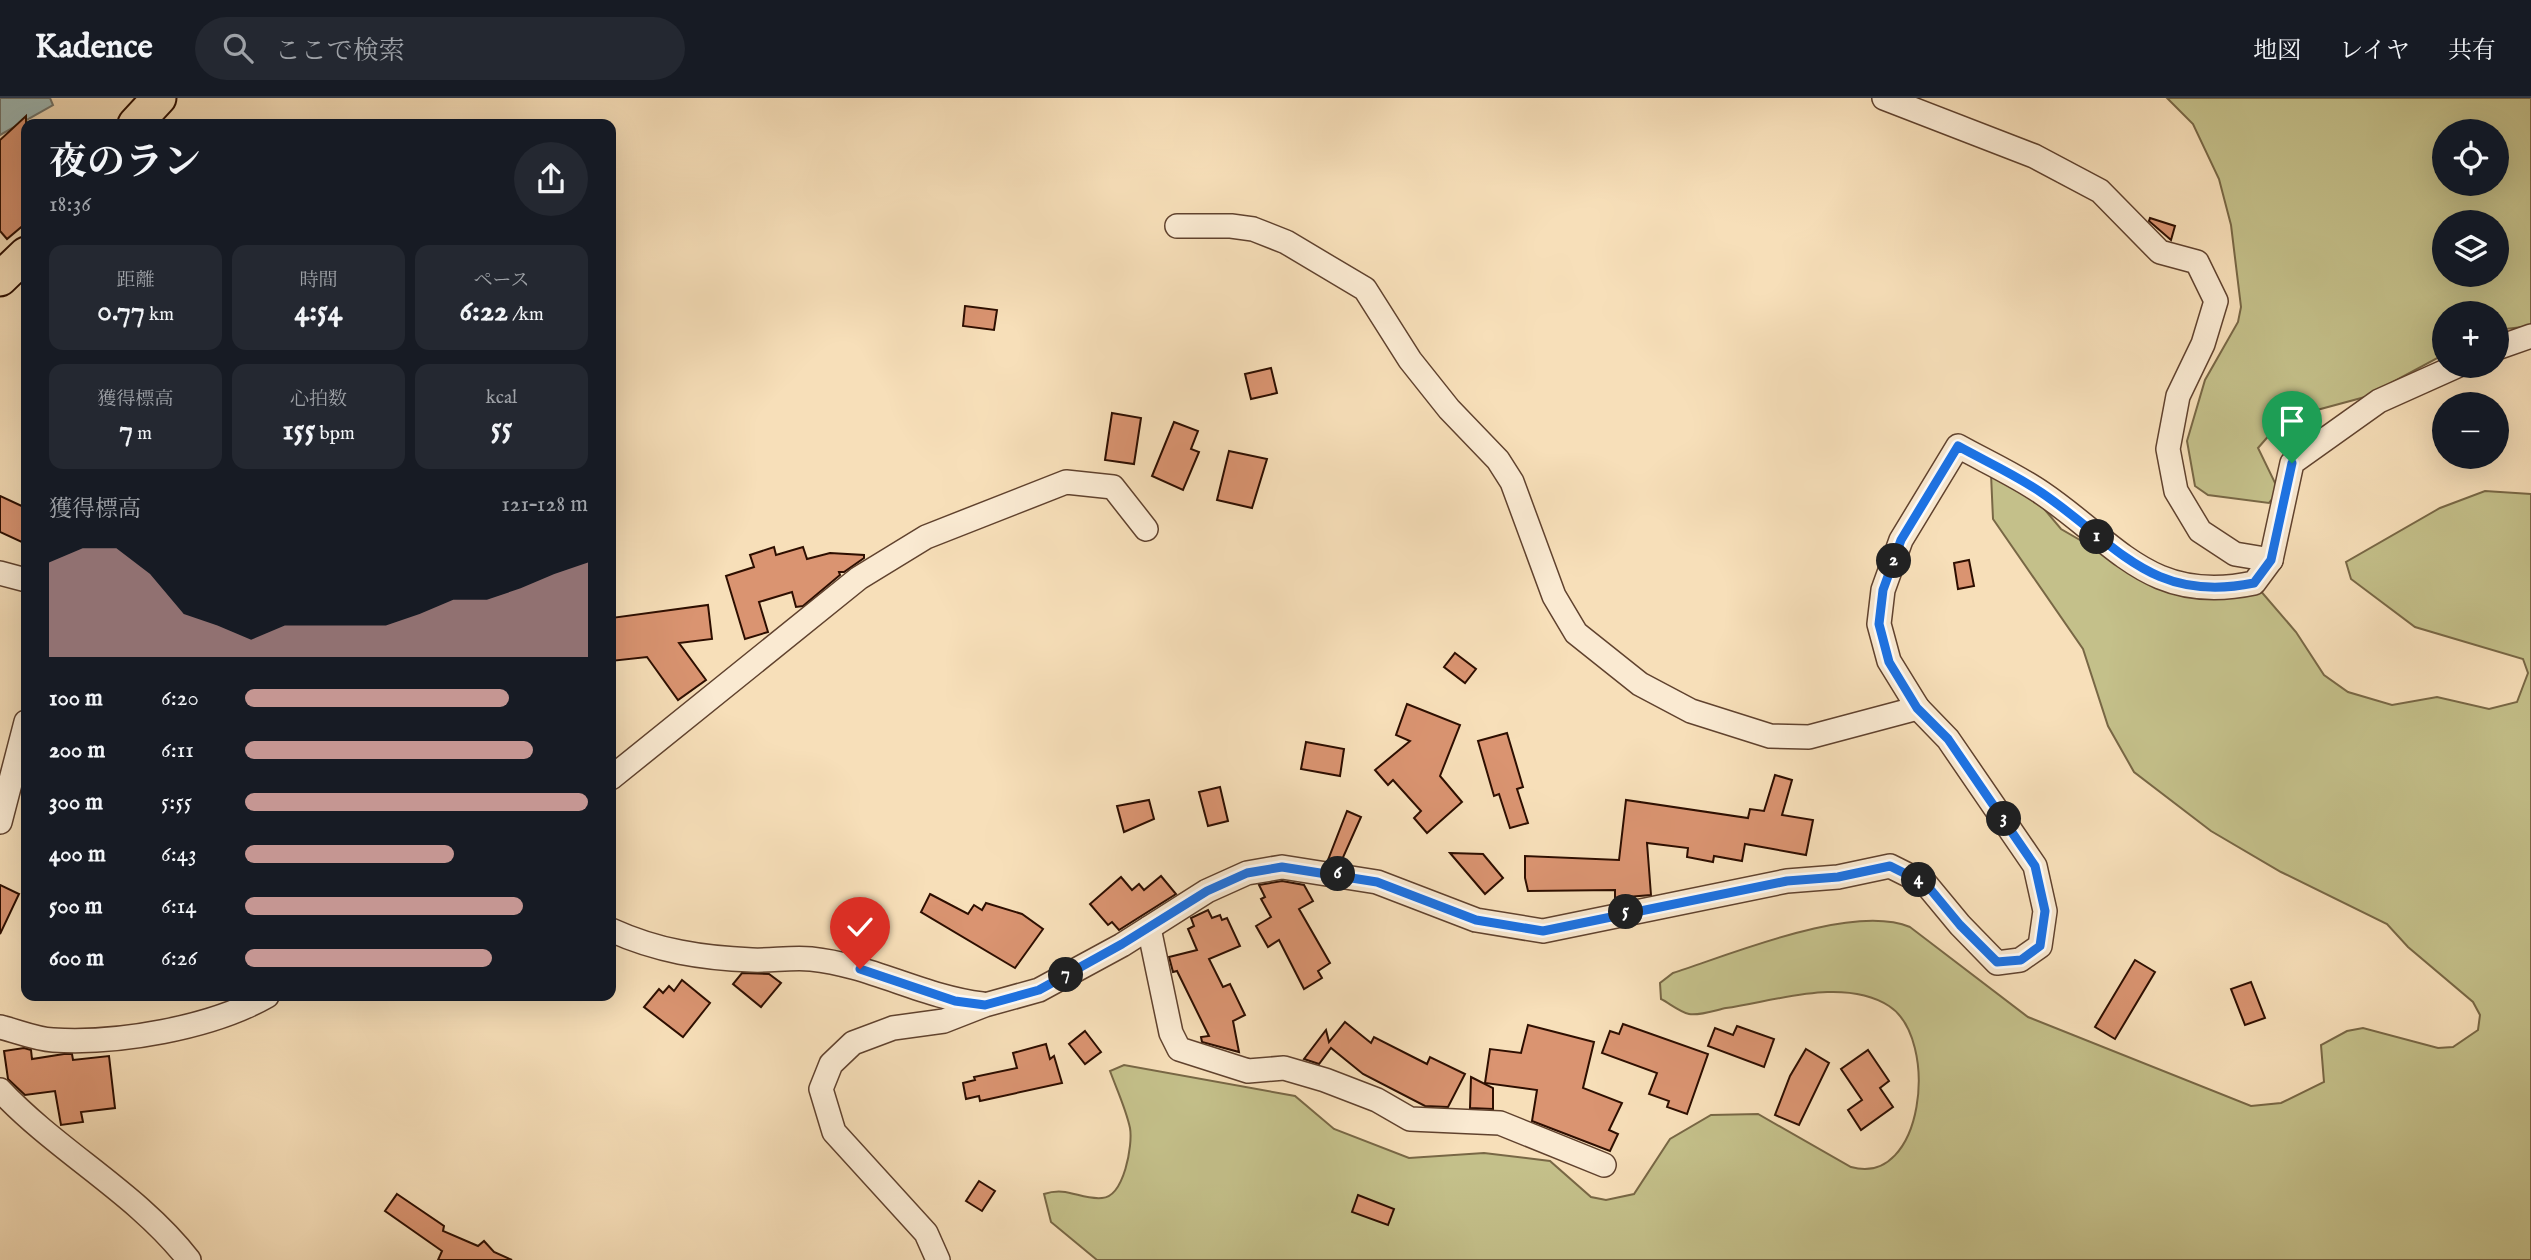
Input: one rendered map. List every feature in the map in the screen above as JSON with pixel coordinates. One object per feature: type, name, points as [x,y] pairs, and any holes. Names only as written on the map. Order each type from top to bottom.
[{"type":"highway","points":[[140,119],[159,98]]},
{"type":"highway","points":[[0,279],[21,259]]},
{"type":"street","points":[[1884,98],[2034,156],[2100,191],[2160,252],[2197,262],[2216,301],[2203,344],[2178,396],[2168,449],[2176,491],[2200,531],[2235,554],[2271,560]]},
{"type":"street","points":[[1177,226],[1231,226],[1253,229],[1286,242],[1366,289],[1410,360],[1448,409],[1498,460],[1512,482],[1554,596],[1576,633],[1640,684],[1690,711],[1769,736],[1809,737],[1917,708]]},
{"type":"street","points":[[2509,344],[2531,336]]},
{"type":"street","points":[[938,1260],[926,1233],[834,1132],[821,1089],[831,1064],[853,1043],[892,1028],[944,1021],[985,1005],[1039,990],[1149,928],[1207,891],[1247,873],[1282,867],[1377,882],[1476,920],[1543,931],[1787,881],[1838,877],[1890,866],[1926,884],[1960,925],[1997,962],[2021,960],[2040,946],[2045,911],[2035,866],[1948,739],[1917,708],[1889,662],[1879,624],[1883,590],[1901,540],[1958,446],[2042,493],[2111,548],[2157,576],[2185,586],[2221,590],[2254,583],[2271,560],[2292,463],[2379,401],[2432,377]]},
{"type":"street","points":[[616,774],[859,578],[926,537],[1066,482],[1113,487],[1146,529]]},
{"type":"street","points":[[0,573],[21,579]]},
{"type":"street","points":[[0,822],[21,741]]},
{"type":"street","points":[[1149,928],[1171,1033],[1179,1049],[1248,1071],[1284,1068],[1325,1080],[1377,1100],[1410,1119],[1500,1123],[1604,1165]]},
{"type":"street","points":[[616,932],[642,944],[677,953],[753,960],[810,959],[860,969],[955,1001],[985,1005]]},
{"type":"street","points":[[0,1027],[51,1040],[151,1035],[243,1010],[258,1001]]},
{"type":"street","points":[[0,1090],[30,1121],[165,1229],[189,1260]]},
{"type":"shaded area","points":[[2167,98],[2531,98],[2531,326],[2509,329],[2509,301],[2432,301],[2432,361],[2365,397],[2291,417],[2278,425],[2258,448],[2279,491],[2269,503],[2208,495],[2195,486],[2187,441],[2205,380],[2238,322],[2241,307],[2231,225],[2219,179],[2193,124]]},
{"type":"shaded area","points":[[1991,474],[2019,479],[2061,529],[2132,570],[2253,582],[2296,632],[2324,675],[2348,692],[2392,705],[2437,697],[2489,709],[2517,702],[2528,673],[2523,659],[2415,627],[2351,579],[2346,562],[2440,508],[2485,491],[2531,494],[2531,1260],[1097,1260],[1051,1222],[1044,1194],[1067,1192],[1102,1198],[1110,1195],[1121,1180],[1131,1136],[1124,1107],[1110,1071],[1124,1065],[1295,1096],[1334,1129],[1409,1158],[1484,1153],[1550,1161],[1591,1197],[1606,1200],[1634,1194],[1670,1139],[1711,1115],[1758,1114],[1851,1167],[1876,1167],[1895,1155],[1909,1134],[1916,1107],[1919,1077],[1915,1048],[1905,1023],[1889,1006],[1871,997],[1831,992],[1689,1014],[1661,999],[1660,983],[1673,973],[1792,934],[1857,921],[1886,921],[1910,927],[2028,1017],[2251,1106],[2281,1103],[2324,1082],[2321,1045],[2347,1031],[2363,1028],[2438,1048],[2453,1047],[2478,1030],[2480,1015],[2473,1002],[2408,947],[2387,924],[2281,872],[2211,831],[2134,772],[2108,726],[2083,649],[1993,519]]},
{"type":"water","points":[[0,98],[50,98],[53,105],[28,119],[21,119],[21,123],[0,135]]},
{"type":"building","points":[[21,121],[21,227],[7,239],[0,231],[0,140]]},
{"type":"building","points":[[2150,218],[2175,226],[2171,240],[2149,221]]},
{"type":"building","points":[[965,306],[997,310],[994,330],[963,326]]},
{"type":"building","points":[[1271,368],[1277,393],[1251,399],[1245,374]]},
{"type":"building","points":[[1112,413],[1141,418],[1134,464],[1105,460]]},
{"type":"building","points":[[1174,422],[1198,431],[1191,449],[1199,452],[1183,490],[1152,476]]},
{"type":"building","points":[[1229,451],[1267,459],[1252,508],[1217,500]]},
{"type":"building","points":[[0,496],[21,506],[21,542],[0,532]]},
{"type":"building","points":[[774,547],[776,555],[803,547],[807,559],[830,553],[864,555],[864,558],[844,572],[839,572],[840,575],[803,606],[796,607],[792,592],[759,602],[768,632],[745,639],[726,576],[754,567],[750,555]]},
{"type":"building","points":[[1969,560],[1974,586],[1958,589],[1954,563]]},
{"type":"building","points":[[708,605],[712,639],[679,643],[706,680],[678,700],[647,657],[616,660],[616,617]]},
{"type":"building","points":[[1455,653],[1476,669],[1465,683],[1444,667]]},
{"type":"building","points":[[1407,704],[1460,725],[1440,776],[1462,802],[1427,833],[1414,818],[1421,811],[1393,780],[1388,785],[1375,770],[1410,741],[1396,735]]},
{"type":"building","points":[[1507,733],[1523,787],[1517,789],[1528,823],[1510,828],[1499,794],[1494,796],[1478,741]]},
{"type":"building","points":[[1306,742],[1344,749],[1340,776],[1301,769]]},
{"type":"building","points":[[1775,775],[1792,780],[1782,815],[1813,820],[1806,855],[1745,844],[1742,861],[1714,856],[1713,862],[1687,857],[1688,848],[1647,843],[1651,895],[1615,898],[1615,890],[1528,891],[1525,856],[1619,860],[1626,800],[1748,818],[1750,809],[1764,811]]},
{"type":"building","points":[[1220,787],[1228,821],[1208,826],[1199,792]]},
{"type":"building","points":[[1149,800],[1154,819],[1124,832],[1117,806]]},
{"type":"building","points":[[1347,811],[1361,817],[1341,862],[1328,860]]},
{"type":"building","points":[[1450,853],[1483,854],[1503,878],[1485,894]]},
{"type":"building","points":[[1161,876],[1176,894],[1119,930],[1112,922],[1108,925],[1090,904],[1121,877],[1132,890],[1139,884],[1144,890]]},
{"type":"building","points":[[1282,881],[1304,885],[1313,901],[1299,909],[1330,963],[1318,971],[1322,978],[1304,989],[1279,940],[1268,947],[1256,926],[1271,917],[1261,899],[1265,897],[1259,885]]},
{"type":"building","points":[[0,885],[19,894],[0,934]]},
{"type":"building","points":[[930,894],[968,914],[974,905],[982,910],[986,903],[1022,914],[1043,929],[1015,968],[921,912]]},
{"type":"building","points":[[1208,910],[1212,918],[1220,915],[1222,920],[1227,918],[1240,946],[1209,959],[1223,987],[1230,984],[1245,1015],[1233,1021],[1239,1052],[1202,1042],[1201,1037],[1209,1036],[1177,971],[1173,972],[1169,957],[1197,950],[1188,929],[1194,926],[1191,918]]},
{"type":"building","points":[[2135,960],[2155,972],[2115,1039],[2095,1027]]},
{"type":"building","points":[[742,973],[769,974],[781,983],[761,1007],[733,984]]},
{"type":"building","points":[[682,980],[710,1003],[683,1037],[644,1007],[659,989],[663,993],[669,986],[674,991]]},
{"type":"building","points":[[2251,982],[2265,1018],[2245,1025],[2231,989]]},
{"type":"building","points":[[1345,1022],[1371,1043],[1374,1037],[1427,1064],[1430,1057],[1465,1074],[1448,1107],[1425,1106],[1363,1074],[1331,1048],[1319,1064],[1304,1059],[1326,1030],[1329,1042]]},
{"type":"building","points":[[1623,1024],[1708,1054],[1687,1114],[1667,1107],[1669,1101],[1649,1094],[1657,1073],[1602,1053],[1610,1031],[1619,1034]]},
{"type":"building","points":[[1528,1025],[1594,1042],[1583,1088],[1622,1103],[1609,1130],[1618,1134],[1610,1151],[1532,1121],[1537,1090],[1485,1083],[1490,1049],[1521,1053]]},
{"type":"building","points":[[1737,1026],[1774,1039],[1764,1067],[1708,1046],[1715,1028],[1733,1035]]},
{"type":"building","points":[[1085,1031],[1101,1052],[1085,1064],[1069,1044]]},
{"type":"building","points":[[1046,1044],[1050,1059],[1054,1056],[1062,1083],[980,1101],[979,1096],[966,1099],[963,1083],[975,1080],[974,1077],[1017,1068],[1013,1053]]},
{"type":"building","points":[[24,1048],[31,1050],[32,1059],[64,1054],[72,1054],[73,1060],[109,1056],[115,1108],[81,1112],[83,1122],[61,1125],[55,1091],[25,1095],[8,1079],[4,1051]]},
{"type":"building","points":[[1806,1049],[1829,1063],[1799,1125],[1775,1115],[1790,1076]]},
{"type":"building","points":[[1868,1050],[1889,1081],[1880,1088],[1893,1107],[1861,1130],[1848,1110],[1862,1100],[1841,1069]]},
{"type":"building","points":[[1471,1077],[1493,1088],[1493,1109],[1470,1108]]},
{"type":"building","points":[[979,1181],[995,1191],[982,1211],[966,1201]]},
{"type":"building","points":[[397,1194],[444,1226],[443,1231],[478,1246],[484,1241],[494,1252],[512,1260],[438,1260],[442,1251],[385,1211]]},
{"type":"building","points":[[1358,1195],[1394,1209],[1388,1225],[1352,1212]]},
{"type":"route","points":[[860,969],[955,1001],[985,1005],[1039,990],[1122,944],[1207,891],[1247,873],[1282,867],[1377,882],[1476,920],[1543,931],[1612,914],[1787,881],[1838,877],[1890,866],[1926,884],[1960,925],[1997,962],[2021,960],[2040,946],[2045,911],[2035,866],[1948,739],[1917,708],[1889,662],[1879,624],[1883,590],[1901,540],[1942,467],[1952,459],[1958,446],[2042,493],[2111,548],[2157,576],[2185,586],[2221,590],[2254,583],[2271,560],[2292,463]]}]
